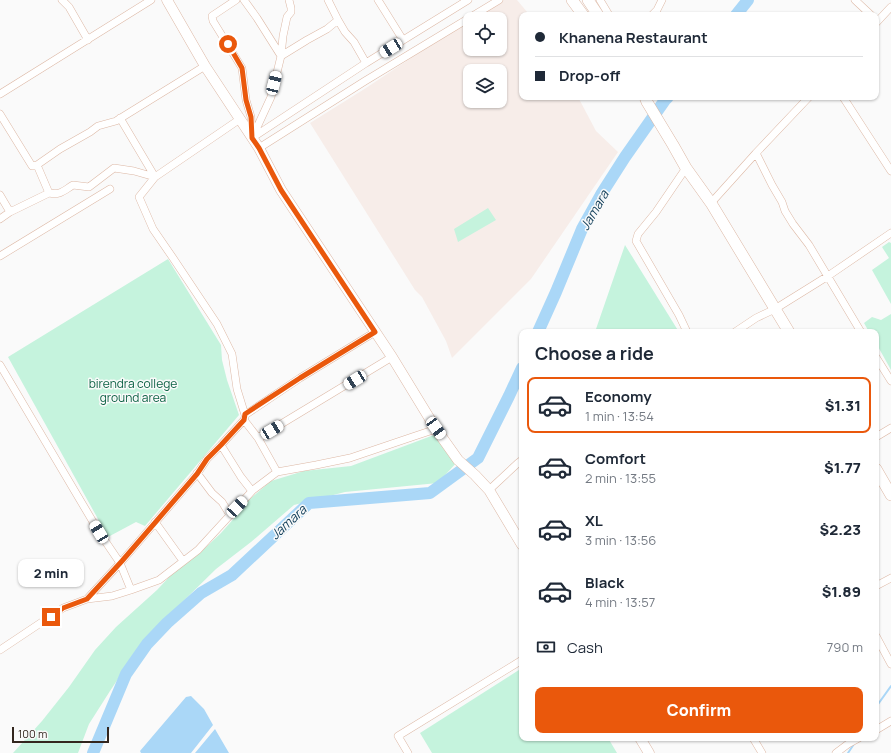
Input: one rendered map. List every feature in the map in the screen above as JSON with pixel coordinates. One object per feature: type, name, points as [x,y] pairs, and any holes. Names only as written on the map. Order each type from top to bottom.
[{"type":"main road","points":[[572,0],[581,12]]},
{"type":"main road","points":[[588,0],[596,12]]},
{"type":"main road","points":[[645,100],[686,168],[711,203],[788,329]]},
{"type":"main road","points":[[879,475],[891,495]]},
{"type":"street","points":[[62,0],[69,7],[88,40]]},
{"type":"street","points":[[0,94],[151,0]]},
{"type":"street","points":[[167,0],[205,66],[259,148],[281,190],[392,357],[436,428],[458,460],[476,475],[489,490],[519,540]]},
{"type":"street","points":[[236,0],[212,16],[213,21],[242,68],[246,100],[251,117],[252,138]]},
{"type":"street","points":[[244,0],[281,56]]},
{"type":"street","points":[[252,138],[271,97],[281,56],[287,17],[291,12],[289,0]]},
{"type":"street","points":[[328,0],[338,20],[354,42],[366,63]]},
{"type":"street","points":[[378,0],[403,40]]},
{"type":"street","points":[[252,138],[366,63],[468,0]]},
{"type":"street","points":[[259,148],[365,81],[499,0]]},
{"type":"street","points":[[600,0],[607,12]]},
{"type":"street","points":[[655,12],[662,0]]},
{"type":"street","points":[[855,0],[868,12]]},
{"type":"street","points":[[879,19],[891,7]]},
{"type":"street","points":[[281,56],[327,29],[338,20]]},
{"type":"street","points":[[0,114],[32,166],[37,165],[98,126],[116,121],[205,66]]},
{"type":"street","points":[[711,203],[806,100]]},
{"type":"street","points":[[845,100],[891,171]]},
{"type":"street","points":[[120,118],[155,177]]},
{"type":"street","points":[[240,119],[155,177],[139,197],[153,229],[216,324],[232,354],[237,389],[245,417],[277,472]]},
{"type":"street","points":[[756,153],[782,202],[785,212],[809,245],[859,329]]},
{"type":"street","points":[[37,165],[49,192]]},
{"type":"street","points":[[0,219],[10,212],[49,192],[59,194],[73,184],[89,187],[114,168],[134,170],[155,177]]},
{"type":"street","points":[[686,168],[656,212],[638,234],[636,241],[686,329]]},
{"type":"street","points":[[0,256],[110,189]]},
{"type":"street","points":[[0,195],[10,212]]},
{"type":"street","points":[[740,329],[828,276],[891,233]]},
{"type":"street","points":[[87,599],[120,563],[197,473],[207,459],[245,417],[300,378],[375,332]]},
{"type":"street","points":[[258,438],[392,357]]},
{"type":"street","points":[[879,362],[891,381]]},
{"type":"street","points":[[0,365],[99,532],[120,563],[131,590]]},
{"type":"street","points":[[0,650],[63,608],[87,599],[112,596],[159,580],[198,550],[252,491],[277,472],[350,458],[436,428]]},
{"type":"street","points":[[879,436],[891,428]]},
{"type":"street","points":[[221,445],[241,477],[252,491]]},
{"type":"street","points":[[489,490],[519,462]]},
{"type":"street","points":[[197,473],[212,493],[222,502],[230,515]]},
{"type":"street","points":[[155,522],[183,562]]},
{"type":"street","points":[[879,584],[891,578]]},
{"type":"street","points":[[879,642],[891,664]]},
{"type":"street","points":[[408,753],[398,736],[519,662]]},
{"type":"street","points":[[879,728],[891,721]]},
{"type":"street","points":[[642,741],[649,753]]},
{"type":"street","points":[[755,741],[762,753]]},
{"type":"street","points":[[836,753],[854,741]]},
{"type":"shaded area","points":[[502,0],[517,0],[527,12],[519,12],[519,100],[580,100],[596,131],[618,152],[531,279],[452,358],[446,341],[422,297],[415,290],[310,123],[463,24],[463,56],[507,56],[507,12],[483,12]]},
{"type":"green space","points":[[488,208],[496,220],[458,242],[454,229]]},
{"type":"green space","points":[[889,242],[891,243],[891,304],[872,270],[889,258],[882,247]]},
{"type":"green space","points":[[625,245],[677,329],[596,329]]},
{"type":"green space","name":"birendra college ground area","points":[[168,259],[221,345],[222,360],[227,380],[239,415],[145,526],[136,522],[108,537],[8,357]]},
{"type":"green space","points":[[891,314],[891,370],[879,348],[879,329],[867,329],[864,323],[872,317],[881,320]]},
{"type":"green space","points":[[434,435],[457,462],[438,483],[345,492],[294,505],[251,542],[216,569],[161,623],[138,649],[89,724],[78,753],[13,753],[42,721],[69,687],[95,650],[116,627],[157,590],[172,574],[202,551],[221,533],[237,515],[245,503],[271,481],[304,471],[351,466]]},
{"type":"green space","points":[[519,670],[519,741],[610,741],[617,753],[432,753],[420,733]]},
{"type":"water","points":[[191,696],[204,709],[213,725],[191,753],[141,753],[140,751],[186,697]]},
{"type":"water","points":[[215,729],[229,753],[195,753]]},
{"type":"waterway","name":"Jamara","points":[[738,12],[748,0]]},
{"type":"waterway","name":"Jamara","points":[[539,329],[582,229],[602,193],[625,157],[665,100]]},
{"type":"waterway","name":"Jamara","points":[[93,753],[126,674],[147,644],[167,623],[201,593],[232,575],[309,503],[430,493],[478,458],[519,374]]},
{"type":"waterway","points":[[879,703],[891,686]]},
{"type":"waterway","points":[[848,753],[854,744]]},
{"type":"route","points":[[51,617],[63,608],[87,599],[197,474],[207,459],[244,420],[245,414],[375,332],[281,190],[259,148],[252,138],[251,117],[246,100],[242,68],[228,44]]}]
